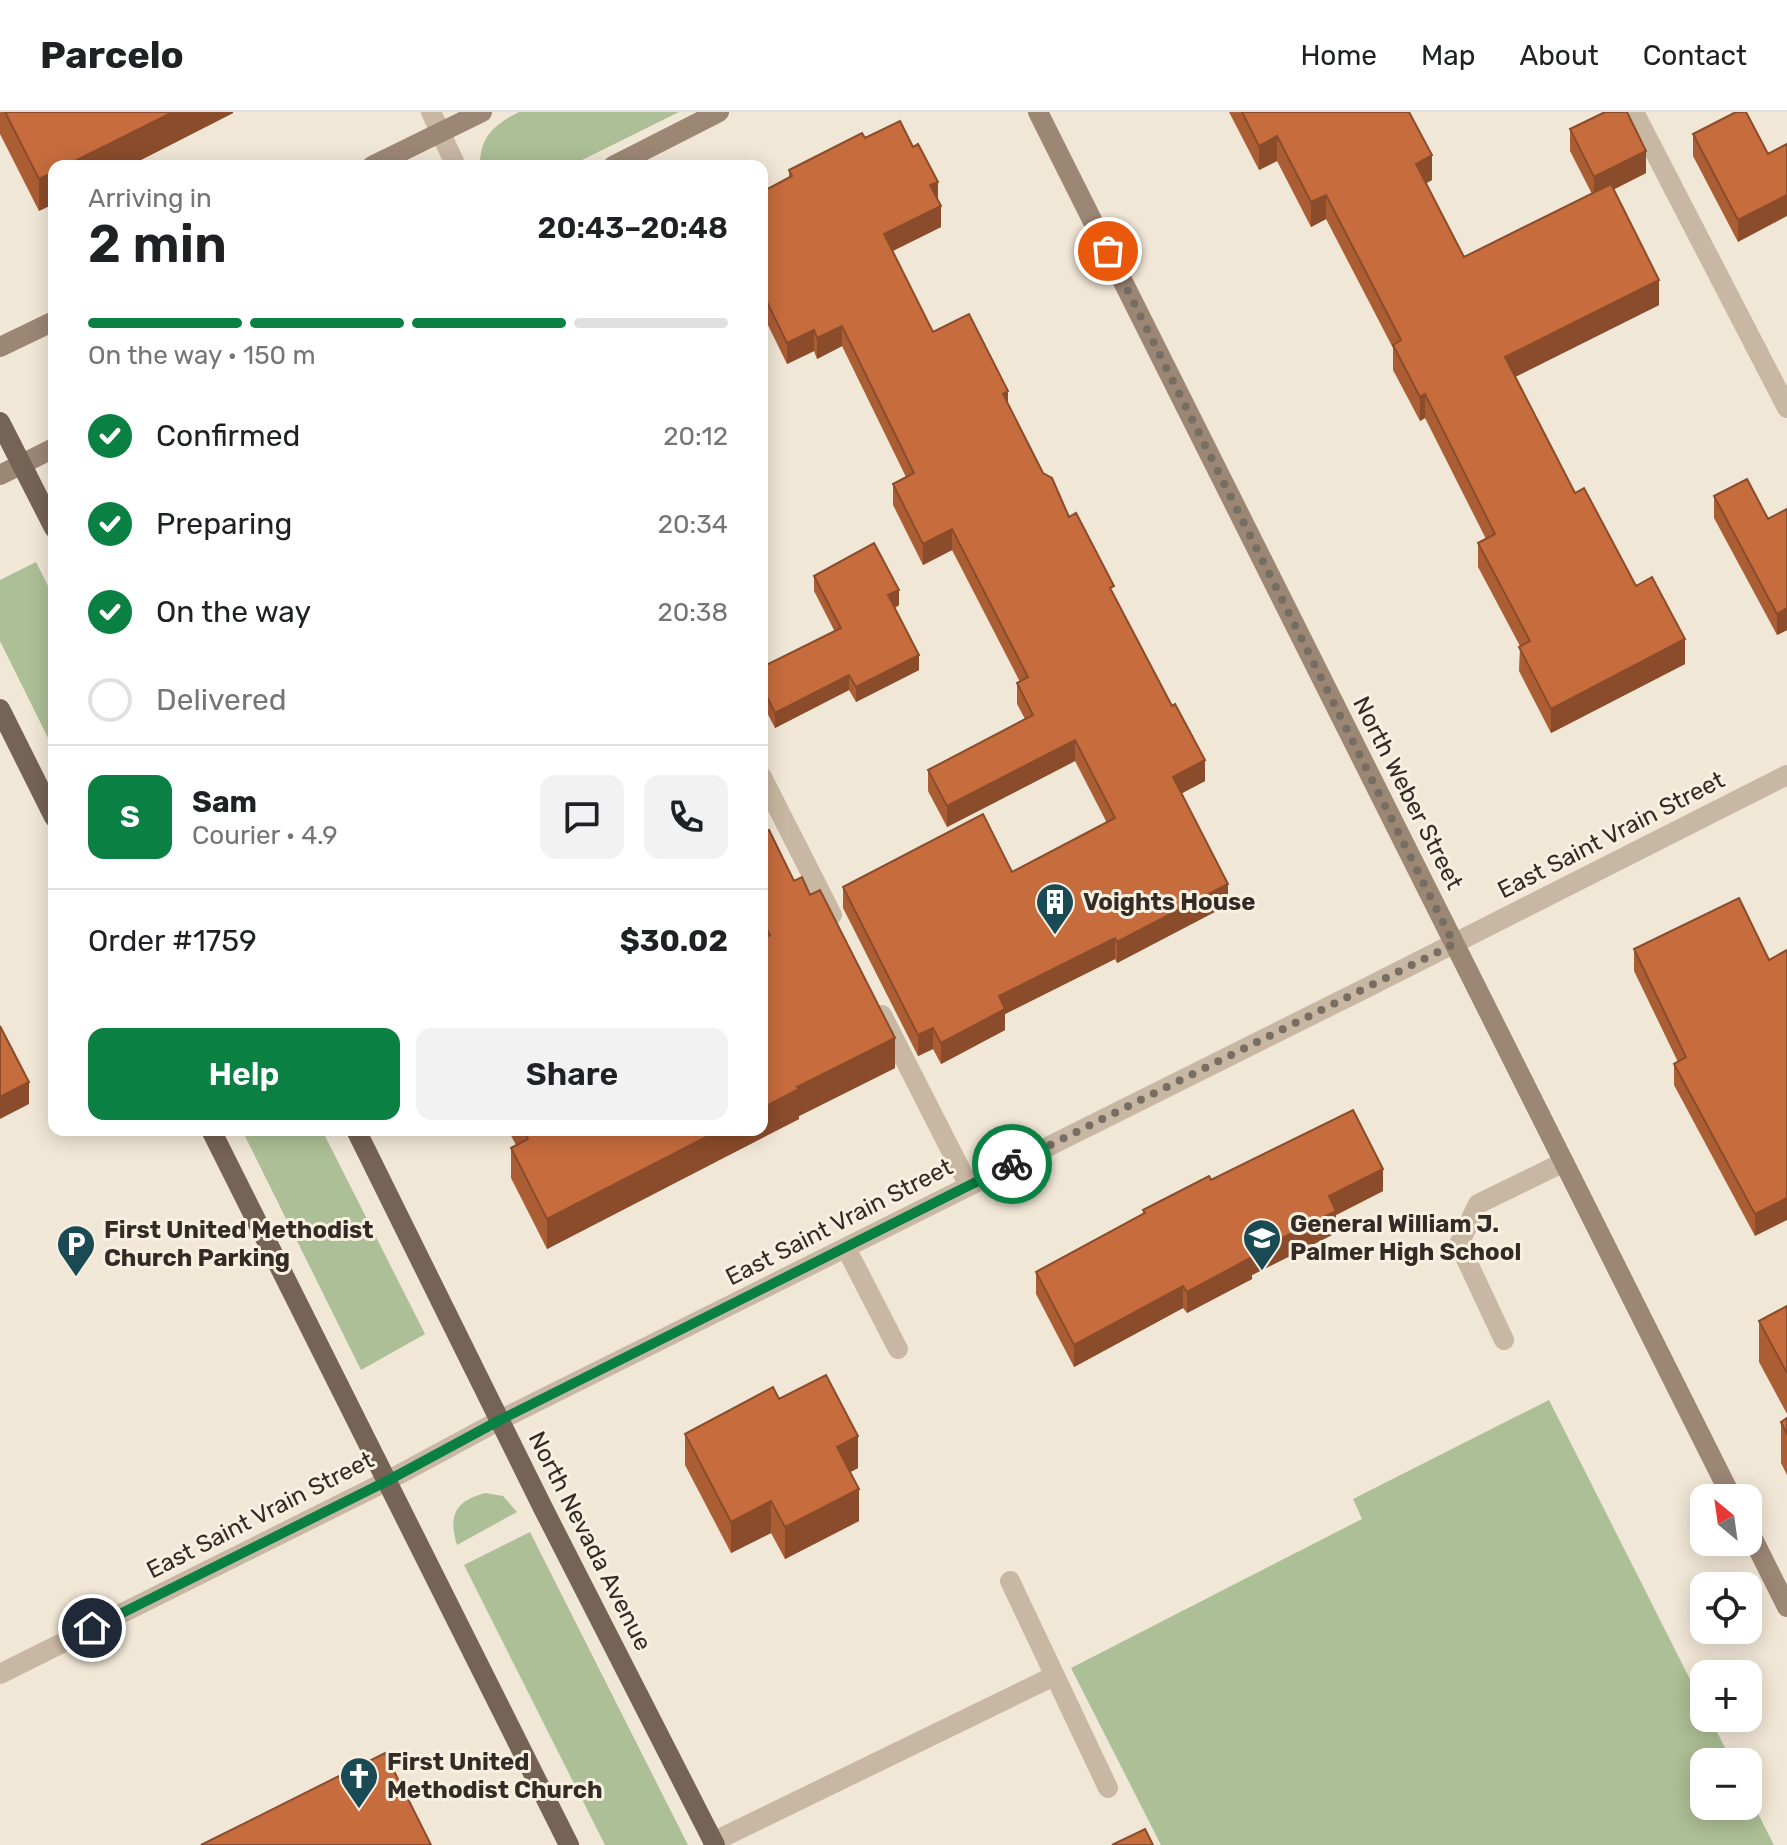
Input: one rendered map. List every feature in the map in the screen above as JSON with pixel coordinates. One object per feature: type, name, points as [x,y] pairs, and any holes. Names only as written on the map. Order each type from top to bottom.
[{"type":"main road","points":[[0,422],[48,516]]},
{"type":"main road","points":[[0,709],[48,805]]},
{"type":"main road","points":[[214,1136],[569,1845]]},
{"type":"main road","name":"North Nevada Avenue","points":[[359,1136],[714,1844]]},
{"type":"street","points":[[431,112],[453,160]]},
{"type":"street","points":[[385,160],[482,112]]},
{"type":"street","points":[[625,160],[719,112]]},
{"type":"street","name":"North Weber Street","points":[[1038,112],[1725,1484]]},
{"type":"street","points":[[1634,112],[1787,408]]},
{"type":"street","points":[[0,347],[48,324]]},
{"type":"street","points":[[0,475],[48,451]]},
{"type":"street","name":"East Saint Vrain Street","points":[[0,1674],[1787,775]]},
{"type":"street","points":[[768,789],[841,934]]},
{"type":"street","points":[[870,991],[969,1186]]},
{"type":"street","points":[[1504,1340],[1459,1244],[1478,1204],[1564,1162]]},
{"type":"street","points":[[846,1248],[898,1349]]},
{"type":"street","points":[[1762,1556],[1787,1607]]},
{"type":"street","points":[[1010,1581],[1108,1788]]},
{"type":"street","points":[[714,1844],[1054,1676]]},
{"type":"green space","points":[[519,112],[679,112],[582,160],[481,160],[486,139],[502,122]]},
{"type":"green space","points":[[36,562],[48,586],[48,738],[0,641],[0,580]]},
{"type":"green space","points":[[245,1136],[325,1136],[425,1334],[361,1370]]},
{"type":"green space","points":[[1549,1400],[1690,1679],[1690,1732],[1717,1732],[1725,1748],[1690,1748],[1690,1820],[1761,1820],[1774,1845],[1161,1845],[1071,1668],[1362,1519],[1353,1499]]},
{"type":"green space","points":[[485,1493],[503,1496],[517,1512],[457,1545],[453,1526],[456,1511],[467,1500]]},
{"type":"green space","points":[[530,1532],[688,1845],[605,1845],[464,1565]]},
{"type":"building","points":[[5,112],[173,112],[77,160],[48,160],[48,175],[39,179]]},
{"type":"building","points":[[1242,112],[1409,112],[1432,155],[1416,164],[1464,257],[1611,184],[1659,280],[1505,357],[1575,493],[1584,488],[1636,586],[1652,577],[1685,639],[1551,709],[1519,647],[1530,641],[1478,543],[1495,534],[1425,394],[1420,397],[1393,345],[1401,340],[1326,195],[1311,202],[1277,136],[1259,146]]},
{"type":"building","points":[[1605,112],[1627,112],[1646,151],[1594,177],[1570,129]]},
{"type":"building","points":[[1736,112],[1746,112],[1768,154],[1787,144],[1787,195],[1738,220],[1693,134]]},
{"type":"building","points":[[900,121],[913,147],[918,144],[938,182],[930,185],[941,206],[884,234],[933,332],[969,314],[1008,391],[1003,394],[1043,473],[1052,478],[1069,517],[1076,513],[1114,586],[1110,588],[1172,706],[1175,704],[1205,760],[1173,777],[1228,884],[1117,942],[1115,938],[999,996],[1005,1009],[941,1043],[933,1028],[918,1035],[843,887],[983,814],[1012,872],[1115,818],[1075,740],[947,806],[928,770],[1033,715],[1017,683],[1028,677],[952,529],[923,544],[893,484],[914,473],[842,326],[817,338],[814,330],[787,343],[768,304],[768,189],[792,176],[789,170],[862,133],[865,138]]},
{"type":"building","points":[[1747,479],[1768,519],[1787,509],[1787,608],[1777,614],[1714,496]]},
{"type":"building","points":[[874,543],[899,590],[888,595],[919,655],[856,687],[849,675],[775,713],[768,699],[768,664],[841,628],[814,576]]},
{"type":"building","points":[[768,831],[794,881],[802,877],[810,895],[820,890],[895,1038],[768,1105],[770,935]]},
{"type":"building","points":[[1739,898],[1769,960],[1787,950],[1787,1198],[1755,1214],[1674,1064],[1686,1057],[1634,949]]},
{"type":"building","points":[[0,1026],[29,1082],[0,1097]]},
{"type":"building","points":[[1353,1110],[1383,1169],[1329,1196],[1336,1211],[1250,1254],[1252,1257],[1187,1292],[1183,1286],[1074,1345],[1036,1272],[1209,1176],[1211,1180]]},
{"type":"building","points":[[527,1136],[708,1136],[547,1219],[511,1148],[528,1139]]},
{"type":"building","points":[[1787,1306],[1787,1373],[1759,1321]]},
{"type":"building","points":[[826,1375],[858,1436],[837,1447],[859,1489],[785,1527],[771,1501],[731,1522],[685,1434],[773,1387],[779,1399]]},
{"type":"building","points":[[1787,1418],[1787,1434],[1781,1422]]},
{"type":"building","points":[[385,1753],[431,1845],[201,1845]]},
{"type":"building","points":[[1145,1829],[1153,1845],[1112,1845]]},
{"type":"way so far","points":[[1012,1164],[1454,944],[1108,251]]},
{"type":"place","name":"Voights House","points":[[1055,936]]},
{"type":"place","name":"General William J. Palmer High School","points":[[1262,1272]]},
{"type":"place","name":"First United Methodist Church Parking","points":[[76,1278]]},
{"type":"place","name":"First United Methodist Church","points":[[359,1810]]},
{"type":"route","points":[[92,1628],[1012,1164]]}]
